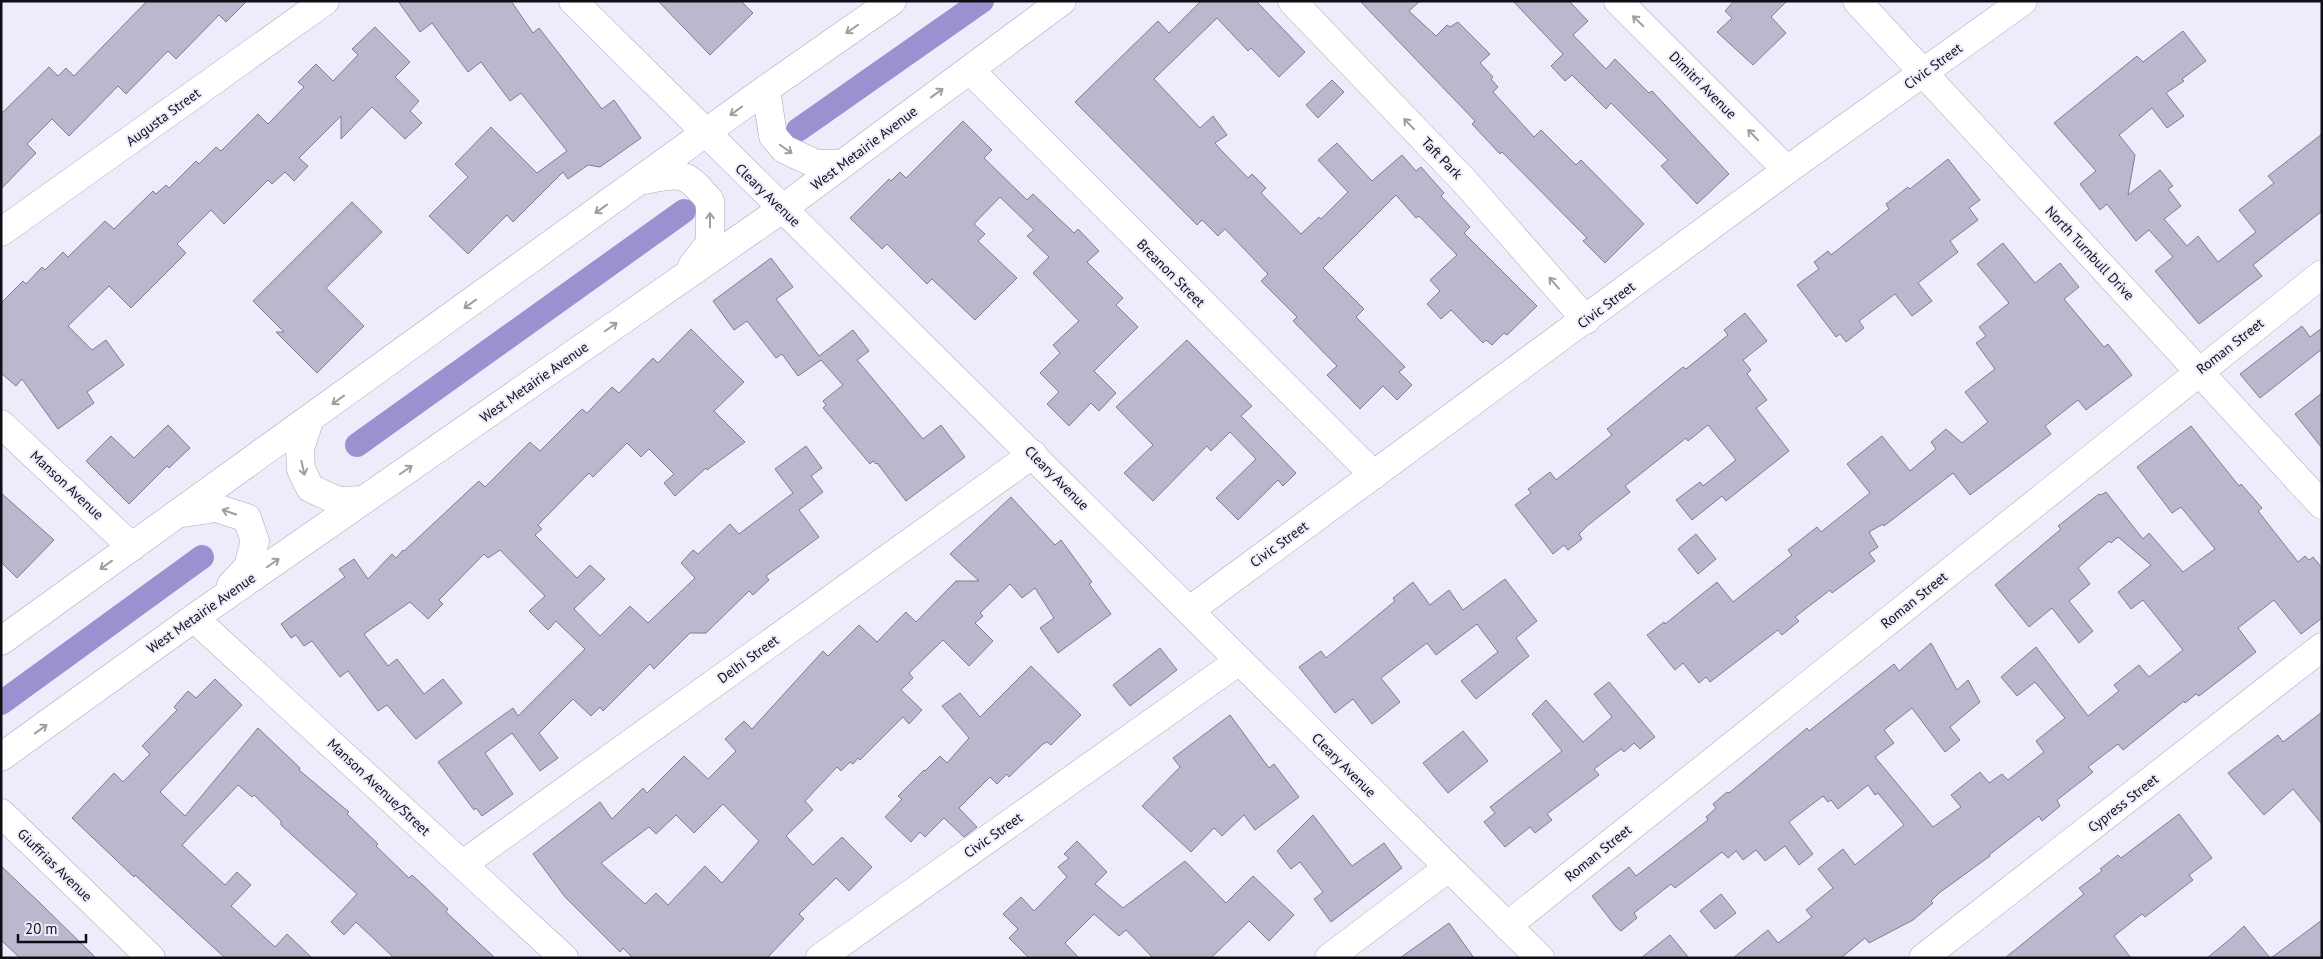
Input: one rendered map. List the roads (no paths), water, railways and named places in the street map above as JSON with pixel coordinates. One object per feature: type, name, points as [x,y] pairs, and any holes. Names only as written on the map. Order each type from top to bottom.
[{"type":"street","name":"Augusta Street","points":[[1,232],[325,1]]},
{"type":"street","name":"Cleary Avenue","points":[[573,1],[782,209],[1033,454],[1239,661],[1540,958]]},
{"type":"street","points":[[1,641],[309,421],[766,89],[892,1]]},
{"type":"street","name":"West Metairie Avenue","points":[[1,757],[205,610],[782,209],[1062,1]]},
{"type":"street","name":"Taft Park","points":[[1292,1],[1467,184],[1586,320]]},
{"type":"street","name":"Dimitri Avenue","points":[[1618,1],[1787,170]]},
{"type":"street","name":"North Turnbull Drive","points":[[1857,1],[2322,505]]},
{"type":"street","name":"Civic Street","points":[[1190,610],[1787,170],[2023,1]]},
{"type":"street","name":"Breanon Street","points":[[970,70],[1374,475]]},
{"type":"street","points":[[766,89],[772,136],[784,149],[816,164],[842,164]]},
{"type":"street","points":[[641,180],[677,173],[694,181],[710,201],[710,243],[683,278]]},
{"type":"street","name":"Roman Street","points":[[1507,926],[2322,274]]},
{"type":"street","points":[[309,421],[300,449],[301,469],[310,488],[338,501],[363,500]]},
{"type":"street","name":"Manson Avenue","points":[[1,424],[132,547]]},
{"type":"street","name":"Delhi Street","points":[[463,864],[1033,454]]},
{"type":"street","points":[[178,514],[216,508],[246,518],[255,541],[248,567],[205,610]]},
{"type":"street","name":"Manson Avenue/Street","points":[[205,610],[463,864],[564,958]]},
{"type":"street","name":"Cypress Street","points":[[1923,958],[2322,647]]},
{"type":"street","name":"Civic Street","points":[[820,958],[1239,661]]},
{"type":"street","name":"Giuffrias Avenue","points":[[1,814],[151,958]]},
{"type":"street","points":[[1329,958],[1448,868]]},
{"type":"waterway","points":[[798,130],[982,1]]},
{"type":"waterway","points":[[357,445],[684,211]]},
{"type":"waterway","points":[[1,703],[202,557]]}]
